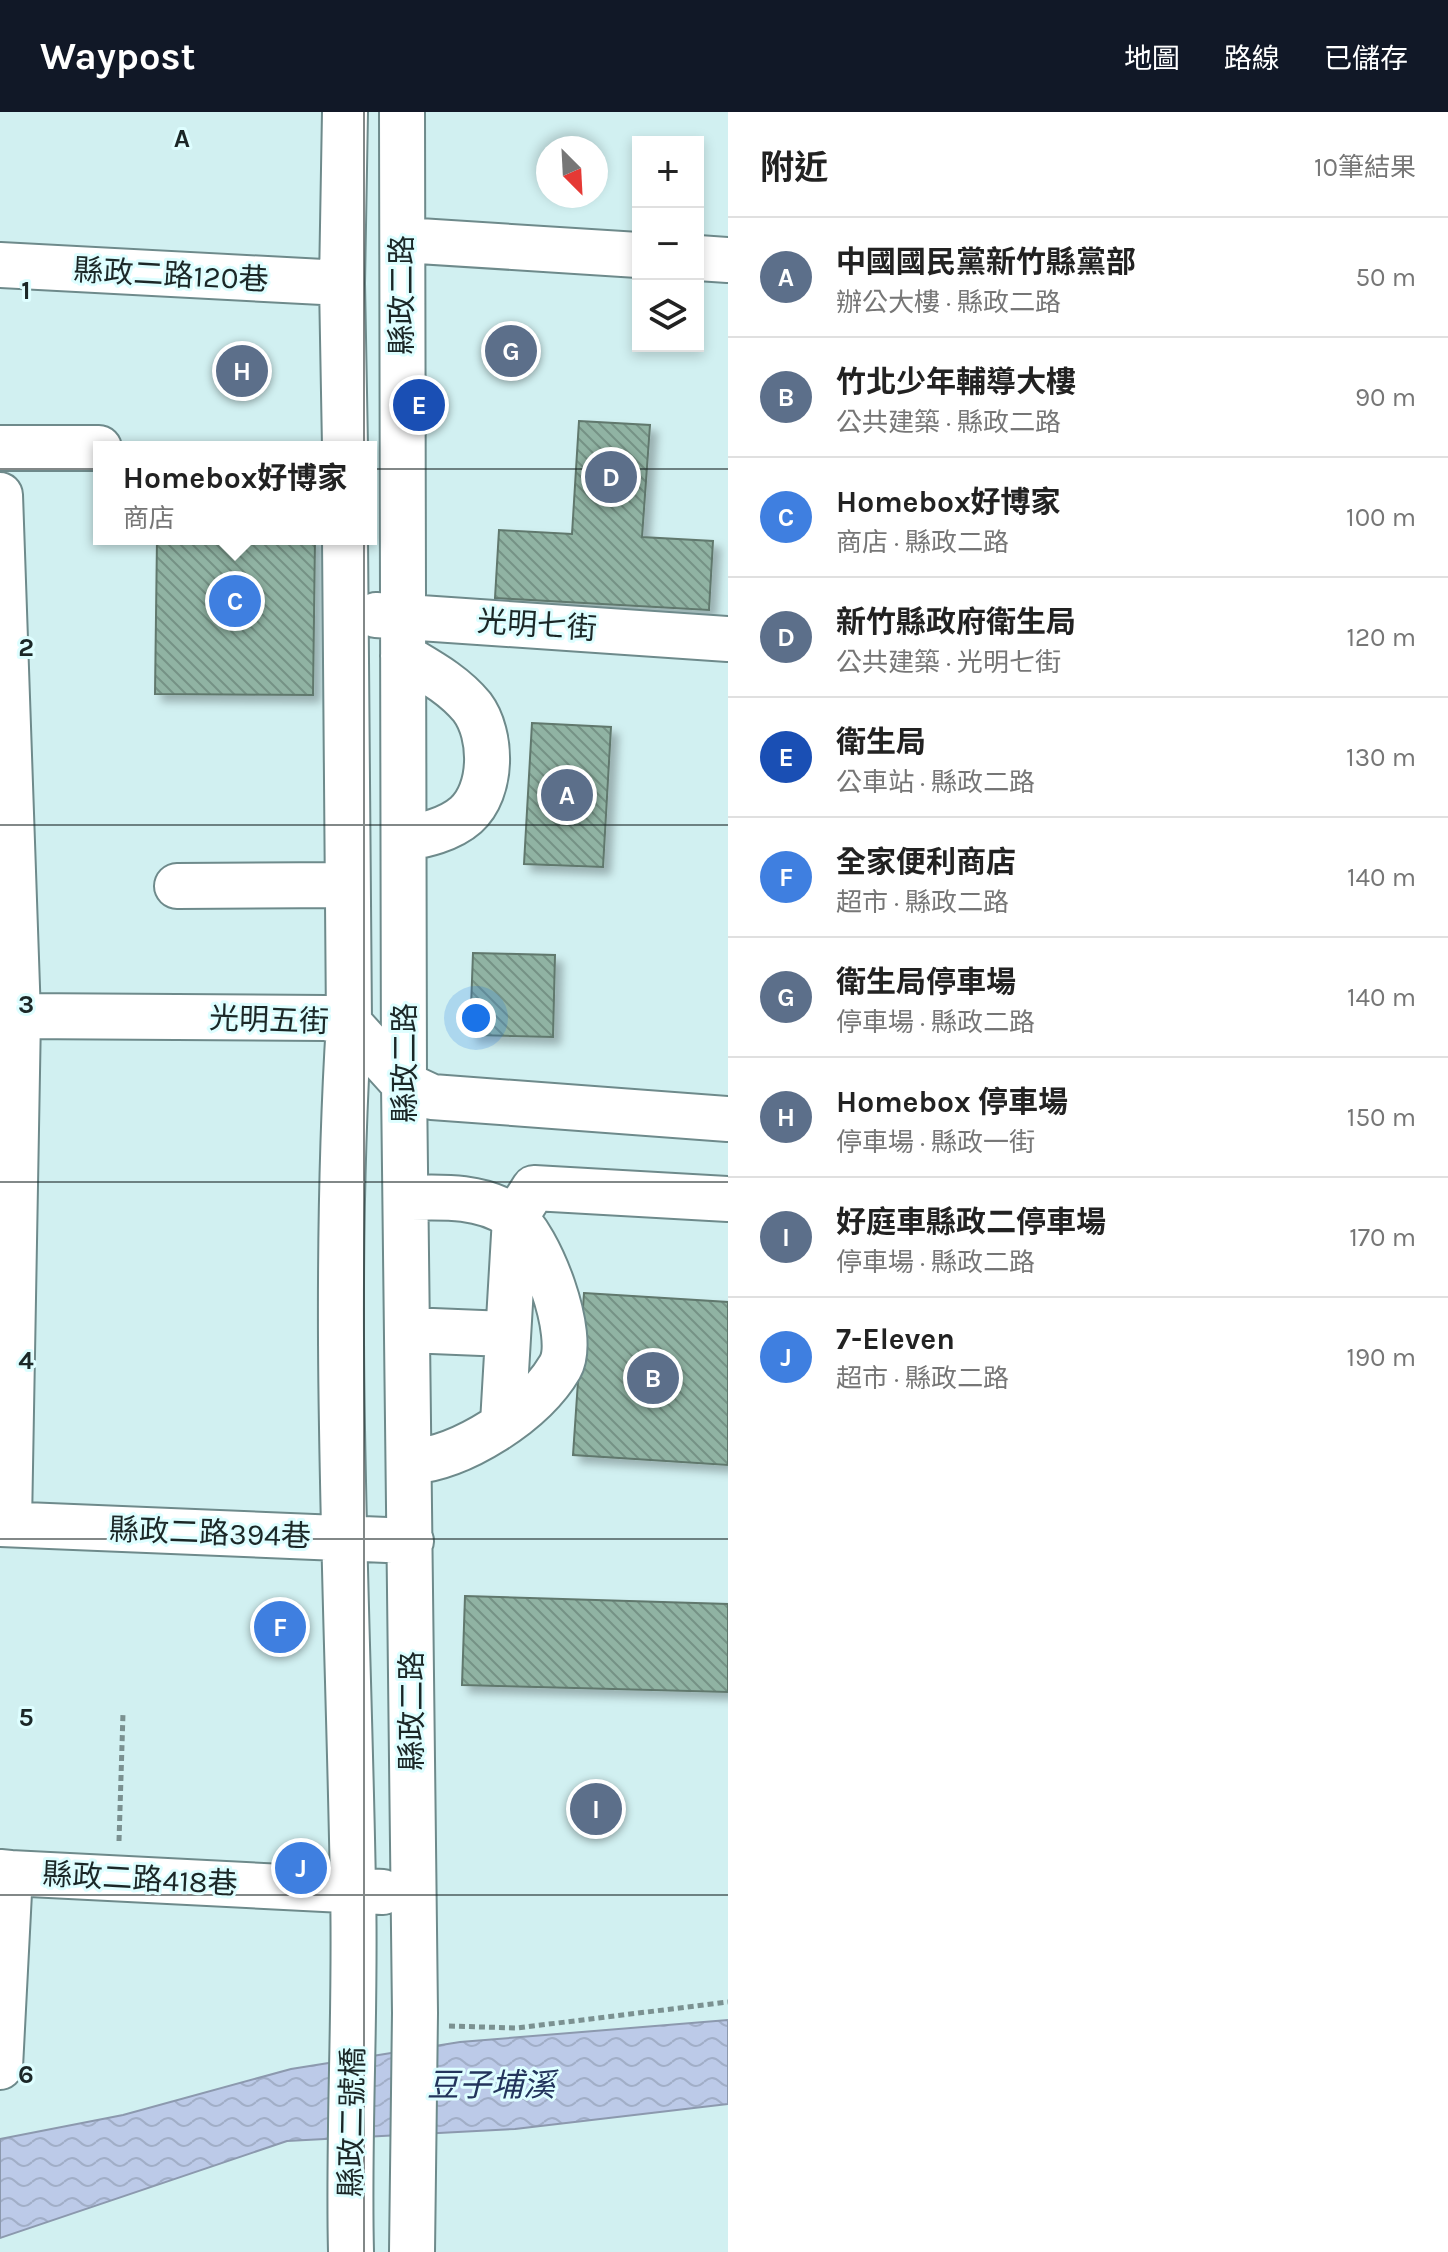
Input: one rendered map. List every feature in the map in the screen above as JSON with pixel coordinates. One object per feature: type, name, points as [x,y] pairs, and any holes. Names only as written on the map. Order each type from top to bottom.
[{"type":"street","name":"縣政二路","points":[[345,112],[342,283],[345,441]]},
{"type":"street","name":"縣政二路","points":[[402,112],[404,1084],[413,1893],[426,2019]]},
{"type":"street","points":[[403,240],[632,255]]},
{"type":"street","points":[[704,258],[728,260]]},
{"type":"street","name":"縣政二路120巷","points":[[0,265],[190,278],[342,283]]},
{"type":"street","points":[[0,448],[93,448]]},
{"type":"street","points":[[0,495],[11,993],[4,1524]]},
{"type":"street","name":"縣政二路","points":[[345,545],[349,1023],[344,1101],[343,1538],[353,1890],[353,2016]]},
{"type":"street","name":"光明七街","points":[[345,615],[403,635],[728,639]]},
{"type":"street","points":[[403,635],[473,709],[487,744],[484,785],[467,815],[437,832],[404,839]]},
{"type":"street","points":[[177,886],[347,885]]},
{"type":"street","name":"光明五街","points":[[11,993],[326,1018],[349,1023],[404,1084],[432,1097],[728,1119]]},
{"type":"street","points":[[503,1423],[515,1218],[534,1188],[728,1199]]},
{"type":"street","points":[[406,1198],[481,1200],[515,1218],[548,1272],[564,1317],[562,1365],[523,1410],[433,1460],[410,1462]]},
{"type":"street","points":[[408,1330],[506,1334]]},
{"type":"street","name":"縣政二路394巷","points":[[4,1524],[411,1541]]},
{"type":"street","points":[[0,2067],[5,1872]]},
{"type":"street","name":"縣政二路418巷","points":[[5,1872],[413,1893]]},
{"type":"street","name":"縣政二號橋","points":[[350,2240],[353,2016]]},
{"type":"street","name":"縣政二號橋","points":[[411,2242],[426,2019]]},
{"type":"path","points":[[118,1878],[123,1713]]},
{"type":"path","points":[[426,2019],[517,2028],[728,2002]]},
{"type":"water","name":"豆子埔溪","points":[[728,2020],[728,2104],[515,2129],[287,2141],[0,2238],[0,2139],[123,2115],[291,2069],[460,2042]]},
{"type":"building","points":[[579,421],[650,425],[642,537],[713,541],[709,610],[495,598],[499,530],[572,534]]},
{"type":"building","points":[[157,545],[315,545],[313,695],[155,694]]},
{"type":"building","points":[[532,723],[611,727],[603,867],[524,864]]},
{"type":"building","points":[[473,953],[555,955],[553,1037],[470,1035]]},
{"type":"building","points":[[584,1293],[728,1302],[728,1465],[573,1455]]},
{"type":"building","points":[[465,1596],[728,1604],[728,1692],[462,1685]]},
{"type":"place","name":"衛生局停車場","points":[[511,351]]},
{"type":"place","name":"Homebox 停車場","points":[[242,371]]},
{"type":"place","name":"衛生局","points":[[419,405]]},
{"type":"place","name":"新竹縣政府衛生局","points":[[611,477]]},
{"type":"place","name":"Homebox好博家","points":[[235,601]]},
{"type":"place","name":"中國國民黨新竹縣黨部","points":[[567,795]]},
{"type":"place","name":"竹北少年輔導大樓","points":[[653,1378]]},
{"type":"place","name":"全家便利商店","points":[[280,1627]]},
{"type":"place","name":"好庭車縣政二停車場","points":[[596,1809]]},
{"type":"place","name":"7-Eleven","points":[[301,1868]]}]
